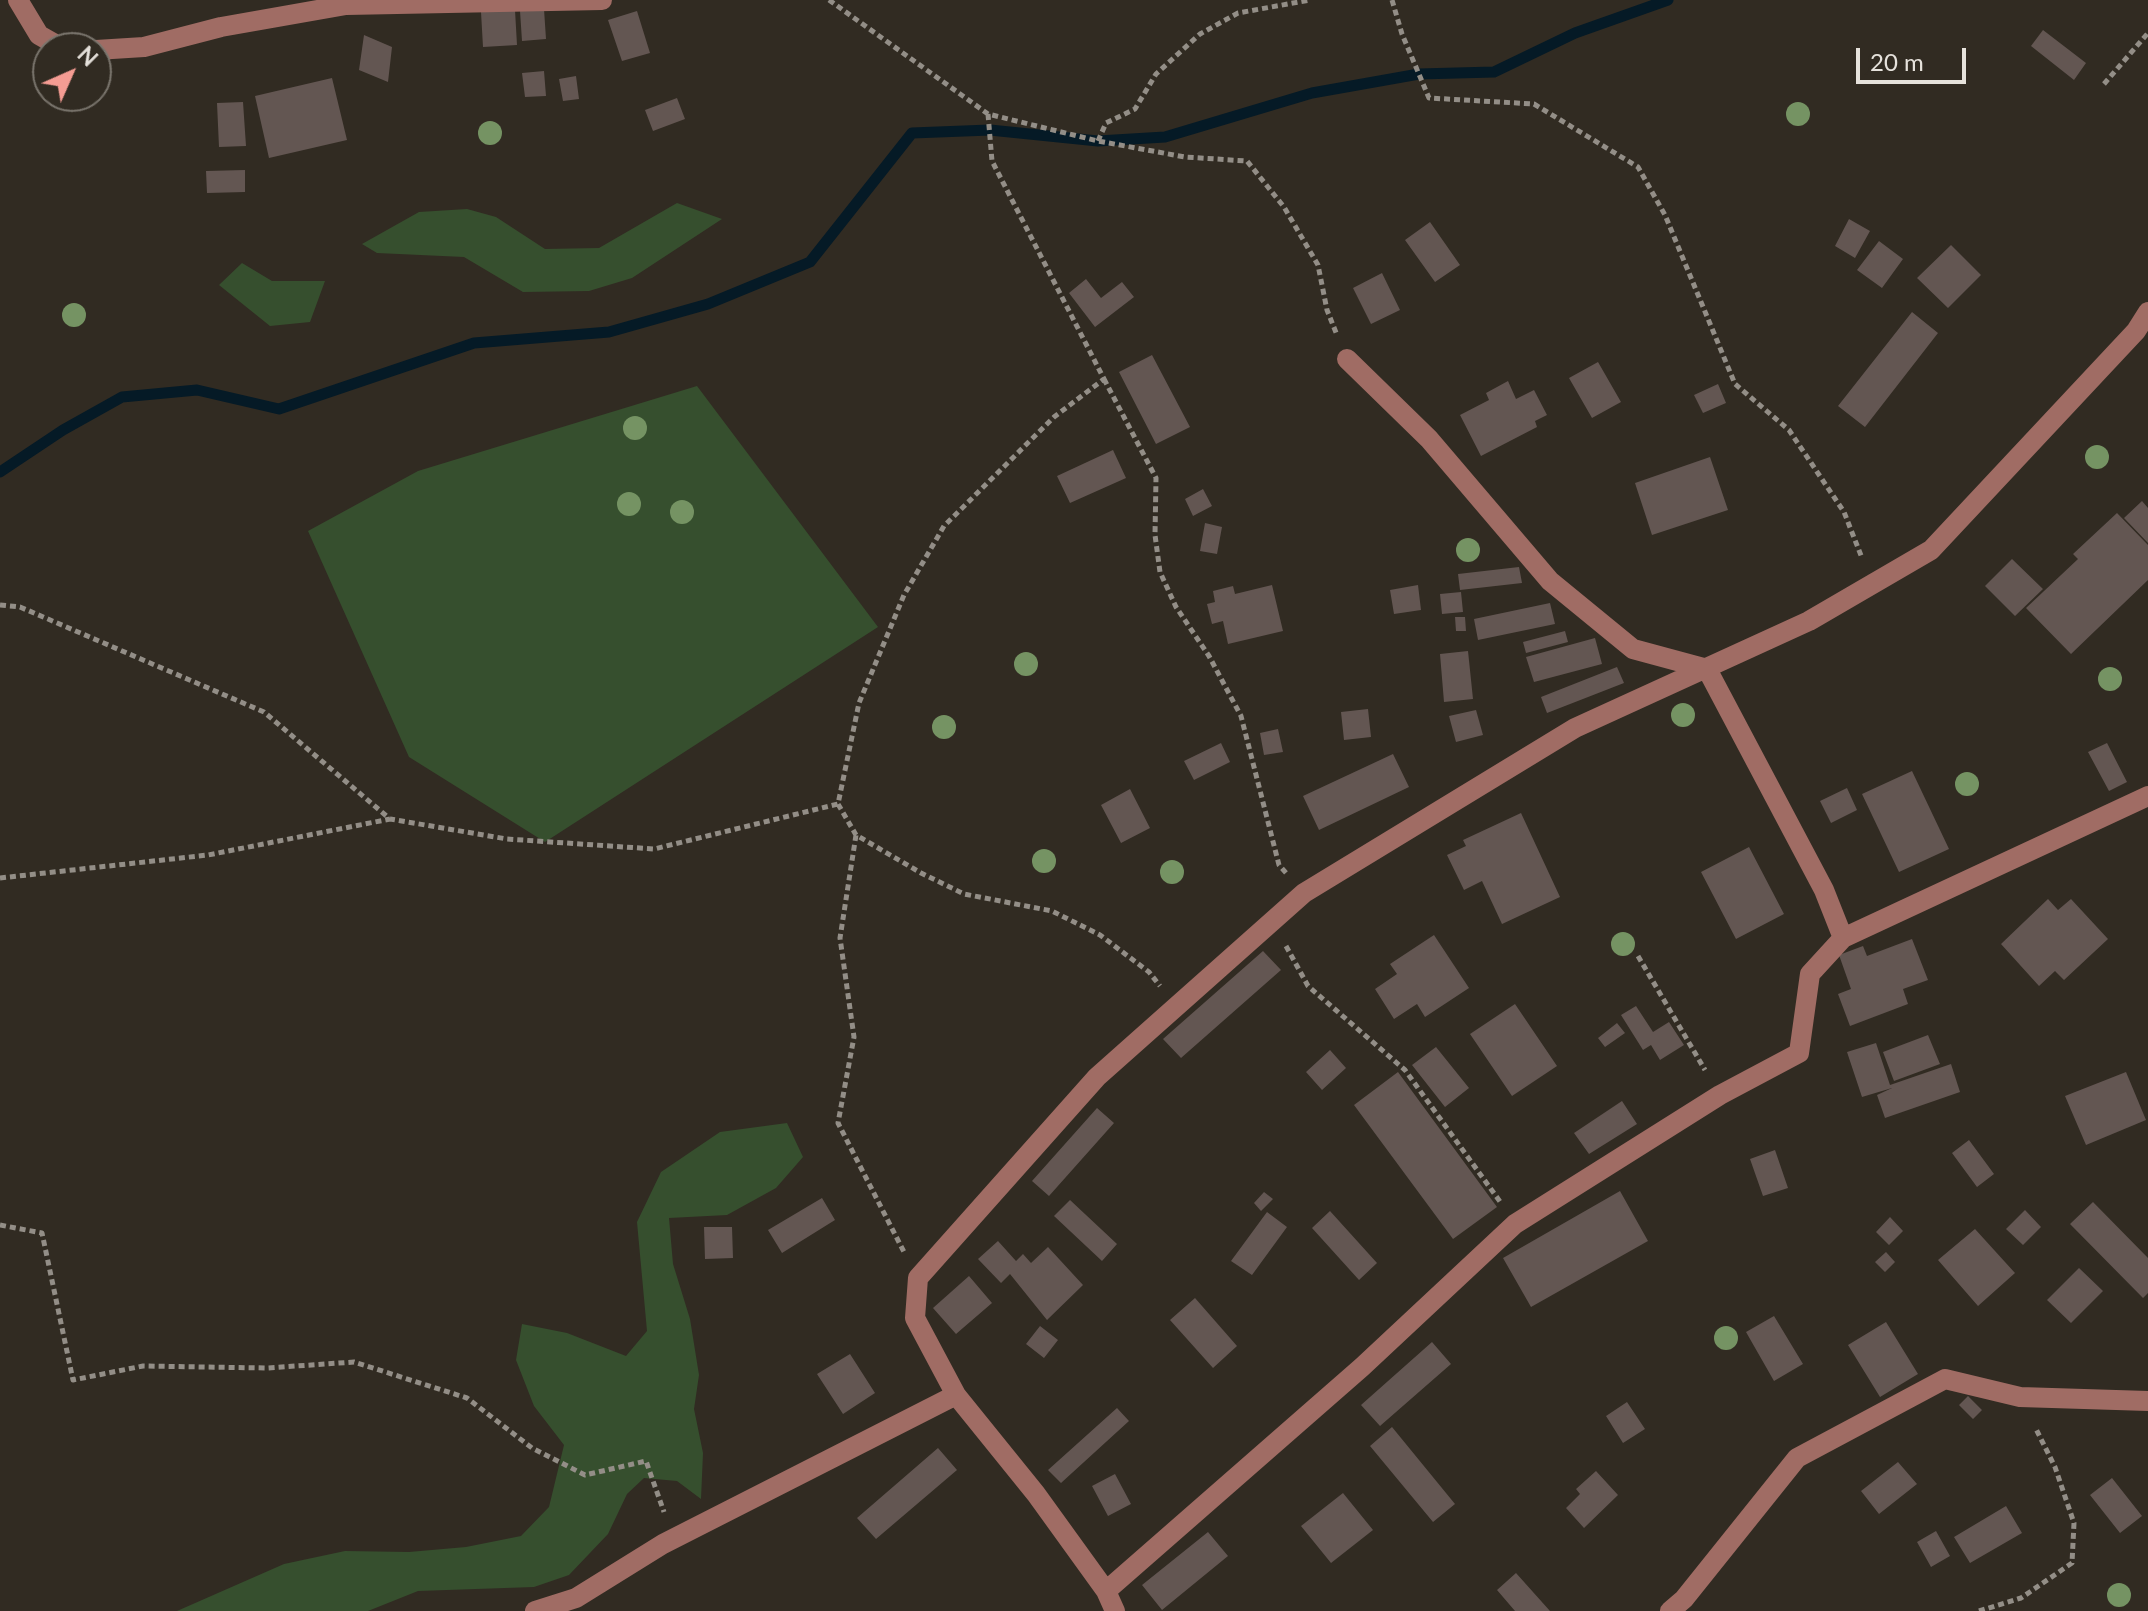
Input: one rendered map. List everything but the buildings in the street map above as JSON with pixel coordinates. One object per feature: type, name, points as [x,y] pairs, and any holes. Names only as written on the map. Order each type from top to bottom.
[{"type":"street","points":[[18,0],[37,32]]},
{"type":"street","points":[[112,49],[144,47],[221,27],[346,5],[602,0]]},
{"type":"street","points":[[1115,1611],[1106,1591],[1036,1494],[956,1395],[915,1318],[918,1278],[1097,1077],[1304,893],[1575,728],[1809,621],[1931,550],[2136,331],[2148,312]]},
{"type":"street","points":[[1347,359],[1429,439],[1550,581],[1633,649],[1707,669],[1824,890],[1843,938]]},
{"type":"street","points":[[1106,1591],[1362,1367],[1515,1224],[1720,1095],[1799,1053],[1810,974],[1843,938],[2148,796]]},
{"type":"street","points":[[1670,1611],[1684,1599],[1797,1458],[1945,1379],[2020,1397],[2148,1401]]},
{"type":"street","points":[[535,1611],[576,1598],[663,1544],[956,1395]]},
{"type":"path","points":[[829,0],[988,114],[1098,141],[1185,157],[1247,161],[1284,207],[1318,265],[1327,310],[1347,359]]},
{"type":"path","points":[[1098,141],[1106,123],[1135,109],[1156,74],[1200,34],[1238,13],[1310,0]]},
{"type":"path","points":[[1392,0],[1402,34],[1429,98],[1534,104],[1638,167],[1665,215],[1735,384],[1789,430],[1844,512],[1872,585]]},
{"type":"path","points":[[2104,84],[2148,33]]},
{"type":"path","points":[[988,114],[992,161],[1156,478],[1155,535],[1160,572],[1176,607],[1209,656],[1241,716],[1279,865],[1304,893]]},
{"type":"path","points":[[1104,379],[1054,417],[944,526],[904,595],[859,703],[838,804],[856,835],[964,894],[1052,911],[1100,935],[1149,972],[1176,1006]]},
{"type":"path","points":[[0,605],[20,607],[264,712],[390,819]]},
{"type":"path","points":[[0,878],[208,855],[390,819],[507,839],[654,849],[838,804]]},
{"type":"path","points":[[856,835],[840,938],[854,1037],[838,1123],[918,1278]]},
{"type":"path","points":[[1272,921],[1308,986],[1405,1070],[1515,1224]]},
{"type":"path","points":[[1638,956],[1720,1095]]},
{"type":"path","points":[[0,1225],[42,1233],[73,1380],[143,1366],[267,1368],[354,1362],[467,1398],[532,1448],[585,1475],[646,1461],[665,1515],[663,1544]]},
{"type":"path","points":[[1979,1611],[2021,1598],[2072,1563],[2074,1523],[2055,1467],[2020,1397]]},
{"type":"green space","points":[[677,203],[722,219],[632,278],[589,291],[523,292],[464,257],[377,253],[362,244],[419,212],[467,209],[496,217],[545,249],[599,248]]},
{"type":"green space","points":[[242,263],[272,281],[325,281],[310,322],[270,326],[219,285]]},
{"type":"green space","points":[[697,386],[878,627],[545,842],[409,757],[308,531],[418,471]]},
{"type":"green space","points":[[787,1123],[803,1157],[776,1188],[727,1215],[669,1218],[673,1264],[690,1319],[699,1375],[694,1409],[703,1453],[701,1499],[677,1481],[644,1478],[627,1494],[608,1534],[569,1575],[534,1587],[418,1591],[368,1611],[177,1611],[284,1564],[345,1551],[409,1552],[466,1547],[521,1536],[549,1507],[564,1445],[534,1406],[516,1360],[522,1324],[567,1333],[626,1356],[647,1331],[637,1222],[661,1172],[720,1132]]},
{"type":"waterway","points":[[0,472],[63,430],[122,397],[197,390],[279,409],[474,343],[609,332],[708,304],[810,262],[912,133],[990,130],[1098,141],[1165,137],[1312,93],[1419,74],[1494,72],[1575,33],[1668,0]]}]
